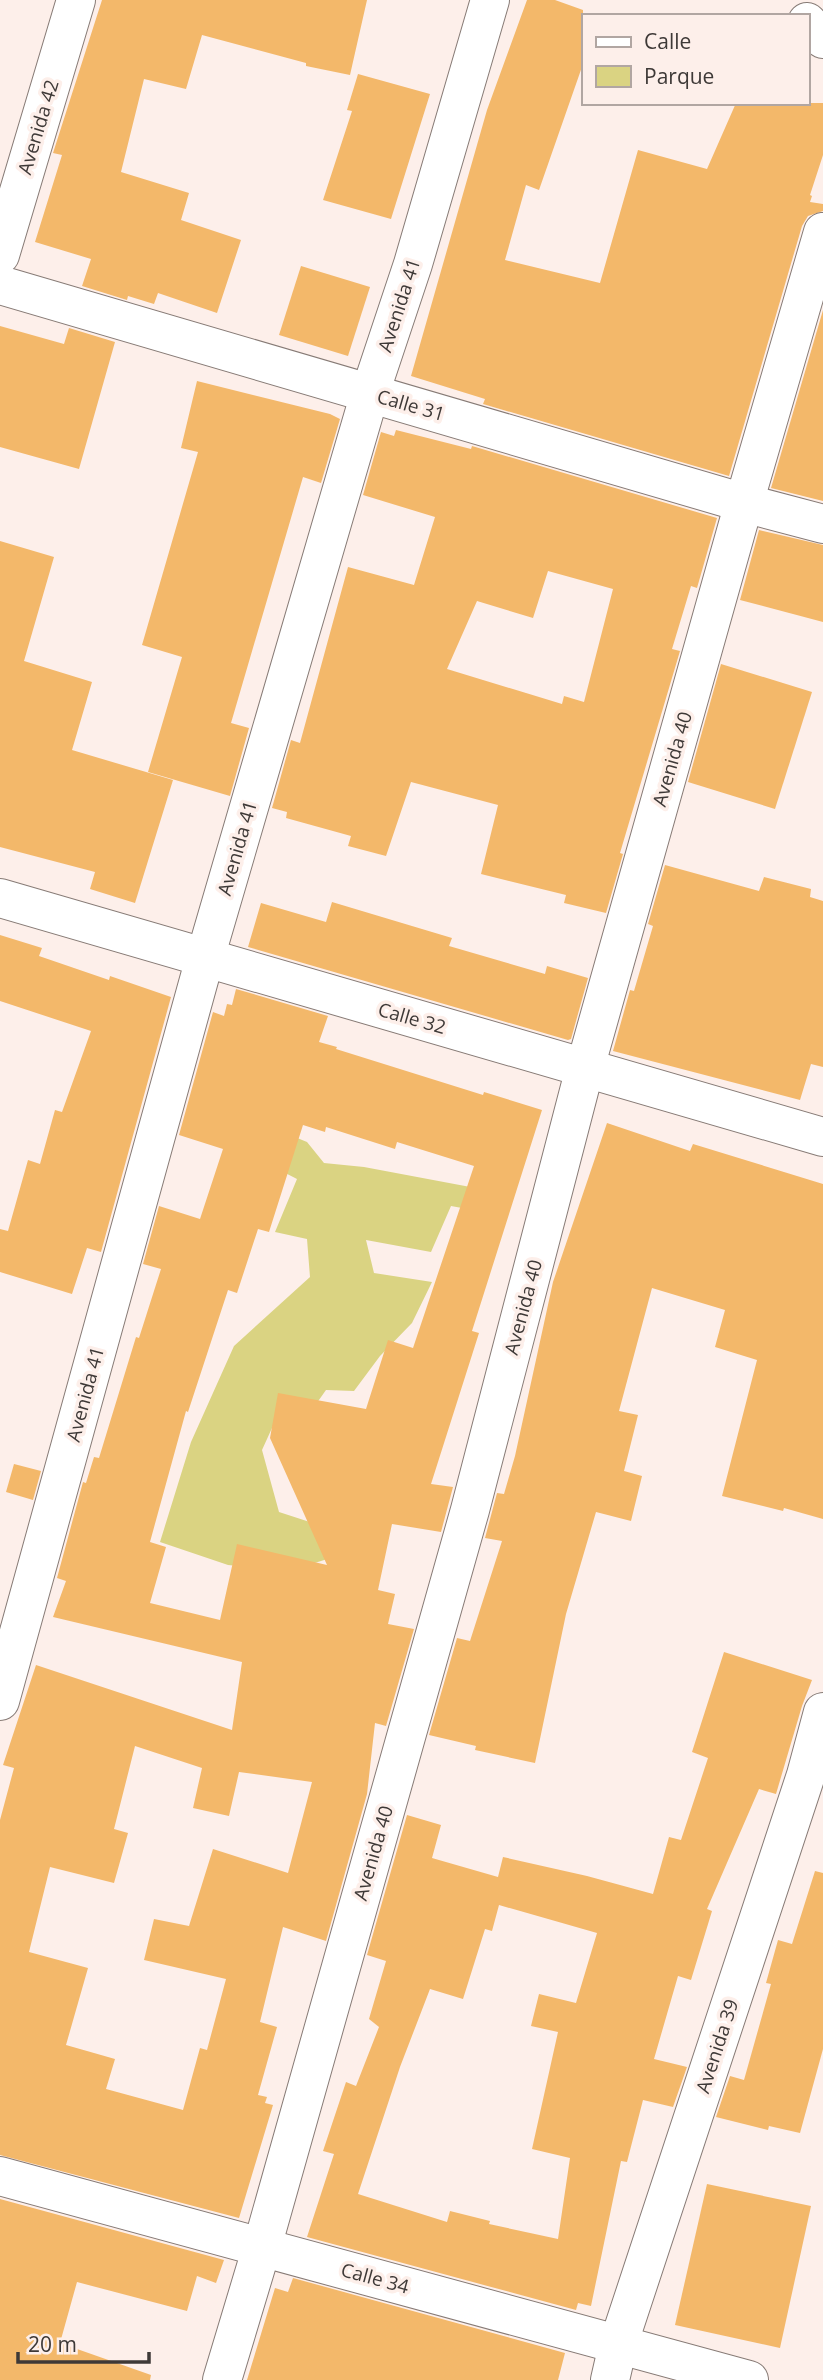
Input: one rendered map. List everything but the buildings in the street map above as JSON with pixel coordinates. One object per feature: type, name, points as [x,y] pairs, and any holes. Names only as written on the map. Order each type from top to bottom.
[{"type":"street","name":"Avenida 42","points":[[0,255],[76,0]]},
{"type":"street","name":"Avenida 41","points":[[0,1701],[205,958],[370,393],[413,264],[490,0]]},
{"type":"street","points":[[787,0],[799,14]]},
{"type":"street","points":[[809,24],[823,39]]},
{"type":"street","name":"Avenida 40","points":[[222,2380],[262,2248],[467,1523],[585,1068],[823,232]]},
{"type":"street","name":"Calle 31","points":[[0,285],[823,524]]},
{"type":"street","name":"Calle 32","points":[[0,898],[823,1137]]},
{"type":"street","name":"Avenida 39","points":[[614,2362],[815,1777],[823,1712]]},
{"type":"street","name":"Calle 34","points":[[0,2176],[262,2248],[614,2362],[749,2380]]},
{"type":"green space","points":[[268,1126],[307,1142],[324,1163],[364,1167],[481,1189],[473,1210],[451,1206],[431,1252],[366,1240],[374,1273],[432,1282],[412,1323],[380,1356],[354,1391],[326,1390],[314,1407],[282,1406],[262,1450],[279,1512],[322,1526],[337,1556],[289,1571],[228,1565],[160,1542],[191,1442],[234,1346],[310,1277],[307,1239],[275,1232],[297,1179],[260,1160]]}]
